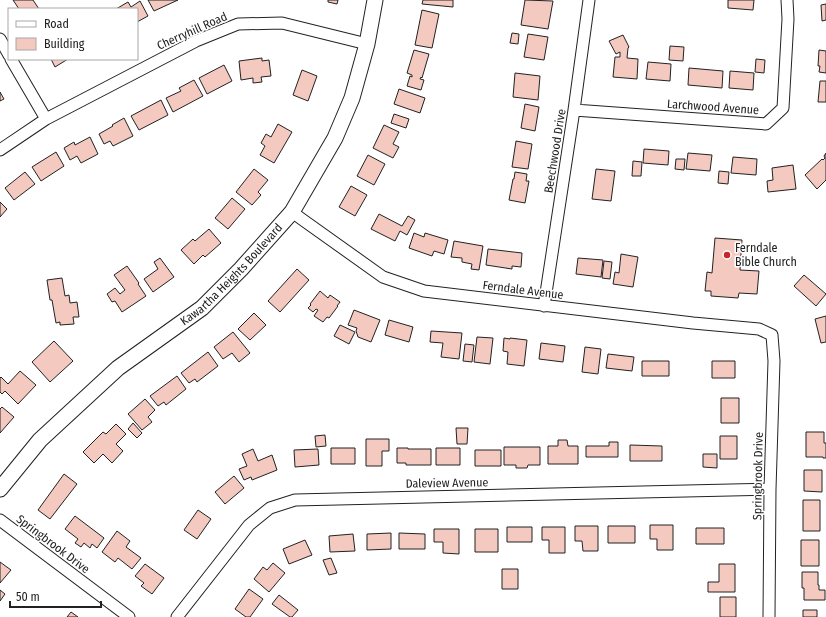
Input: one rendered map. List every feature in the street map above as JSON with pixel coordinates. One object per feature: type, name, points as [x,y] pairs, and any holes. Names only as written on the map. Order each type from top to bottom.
[{"type":"street","name":"Kawartha Heights Boulevard","points":[[0,490],[40,440],[118,368],[202,308],[241,269],[292,212],[335,138],[352,98],[367,44],[375,0]]},
{"type":"street","name":"Beechwood Drive","points":[[544,306],[589,0]]},
{"type":"street","name":"Larchwood Avenue","points":[[574,110],[766,124],[783,108],[788,19],[787,0]]},
{"type":"street","name":"Cherryhill Road","points":[[0,150],[46,119],[196,41],[238,24],[282,22],[367,44]]},
{"type":"street","points":[[0,39],[8,53]]},
{"type":"street","points":[[12,60],[46,119]]},
{"type":"street","name":"Ferndale Avenue","points":[[292,212],[383,277],[424,291],[693,323],[759,329],[772,335]]},
{"type":"street","name":"Springbrook Drive","points":[[769,617],[770,489],[774,361],[772,335]]},
{"type":"street","name":"Daleview Avenue","points":[[177,617],[249,525],[270,508],[295,500],[770,489]]},
{"type":"street","name":"Springbrook Drive","points":[[0,520],[129,617]]},
{"type":"building","points":[[13,0],[33,0],[38,8],[18,8]]},
{"type":"building","points":[[148,0],[178,0],[154,11]]},
{"type":"building","points":[[328,0],[338,0],[337,4],[328,2]]},
{"type":"building","points":[[423,0],[453,0],[453,7],[422,4]]},
{"type":"building","points":[[525,0],[553,1],[548,29],[521,25]]},
{"type":"building","points":[[728,0],[754,0],[753,10],[728,8]]},
{"type":"building","points":[[140,1],[148,16],[138,21],[138,8],[118,8],[128,2],[131,7]]},
{"type":"building","points":[[826,4],[826,20],[822,21],[821,5]]},
{"type":"building","points":[[422,10],[439,14],[432,48],[415,45]]},
{"type":"building","points":[[512,33],[519,34],[518,44],[510,43]]},
{"type":"building","points":[[528,34],[548,37],[544,60],[524,57]]},
{"type":"building","points":[[623,35],[629,47],[627,58],[638,59],[637,79],[613,77],[615,57],[620,57],[620,52],[616,54],[609,41]]},
{"type":"building","points":[[670,46],[684,47],[683,61],[669,60]]},
{"type":"building","points":[[414,50],[429,54],[422,78],[421,77],[420,79],[424,80],[421,90],[407,86],[410,76],[412,77],[412,75],[407,73]]},
{"type":"building","points":[[819,50],[826,51],[826,73],[819,72]]},
{"type":"building","points":[[262,58],[262,61],[269,60],[271,76],[261,77],[262,82],[253,83],[253,78],[241,80],[239,61]]},
{"type":"building","points":[[756,59],[765,60],[764,73],[755,72]]},
{"type":"building","points":[[52,60],[66,60],[55,67]]},
{"type":"building","points":[[648,62],[671,64],[670,81],[646,79]]},
{"type":"building","points":[[224,65],[232,81],[207,94],[199,78]]},
{"type":"building","points":[[689,68],[723,71],[722,88],[688,85]]},
{"type":"building","points":[[302,70],[317,76],[308,101],[293,95]]},
{"type":"building","points":[[730,71],[754,73],[753,90],[729,88]]},
{"type":"building","points":[[515,73],[540,76],[538,100],[513,97]]},
{"type":"building","points":[[194,80],[203,96],[173,112],[166,98],[181,91],[179,88]]},
{"type":"building","points":[[820,81],[826,81],[826,102],[818,102]]},
{"type":"building","points":[[399,89],[425,98],[420,113],[394,104]]},
{"type":"building","points":[[0,92],[4,99],[0,101]]},
{"type":"building","points":[[161,100],[168,115],[139,130],[131,116]]},
{"type":"building","points":[[525,104],[539,107],[535,131],[521,128]]},
{"type":"building","points":[[394,114],[409,119],[406,128],[391,123]]},
{"type":"building","points":[[124,118],[133,136],[113,146],[110,141],[104,144],[99,134]]},
{"type":"building","points":[[278,124],[292,132],[274,163],[260,155],[265,146],[261,143],[266,134],[271,137]]},
{"type":"building","points":[[384,125],[399,132],[393,144],[399,147],[393,158],[373,148]]},
{"type":"building","points":[[90,137],[98,154],[81,163],[77,156],[70,160],[64,148],[74,142],[75,145]]},
{"type":"building","points":[[516,141],[532,144],[528,169],[512,167]]},
{"type":"building","points":[[644,149],[669,151],[668,165],[643,163]]},
{"type":"building","points":[[56,152],[64,166],[41,181],[32,167]]},
{"type":"building","points":[[688,153],[712,155],[710,171],[686,169]]},
{"type":"building","points":[[826,153],[826,180],[817,189],[805,175],[825,158],[824,156]]},
{"type":"building","points":[[368,155],[385,164],[374,185],[357,176]]},
{"type":"building","points":[[733,157],[757,159],[756,175],[731,173]]},
{"type":"building","points":[[676,159],[685,159],[684,170],[675,169]]},
{"type":"building","points":[[633,161],[642,162],[641,176],[632,176]]},
{"type":"building","points":[[793,165],[796,189],[768,192],[767,181],[773,180],[772,168]]},
{"type":"building","points":[[254,169],[268,180],[258,192],[261,195],[252,205],[236,192]]},
{"type":"building","points":[[596,169],[615,171],[611,201],[592,199]]},
{"type":"building","points":[[719,171],[729,172],[728,184],[718,183]]},
{"type":"building","points":[[25,172],[35,184],[14,200],[5,188]]},
{"type":"building","points":[[515,172],[527,174],[526,181],[529,181],[525,203],[509,200]]},
{"type":"building","points":[[351,186],[367,195],[355,216],[339,207]]},
{"type":"building","points":[[232,198],[245,209],[228,229],[215,218]]},
{"type":"building","points":[[0,202],[7,209],[0,217]]},
{"type":"building","points":[[379,214],[402,226],[408,216],[415,220],[407,235],[400,231],[395,241],[371,229]]},
{"type":"building","points":[[209,229],[221,243],[205,257],[203,255],[194,264],[181,250],[193,239],[195,241]]},
{"type":"building","points":[[414,233],[424,237],[425,233],[448,240],[444,254],[434,251],[432,256],[409,248]]},
{"type":"building","name":"Ferndale Bible Church","points":[[715,238],[742,240],[740,270],[759,271],[757,294],[739,293],[738,298],[711,296],[711,291],[705,291],[707,272],[712,273]]},
{"type":"building","points":[[454,241],[483,246],[479,270],[471,269],[472,264],[462,262],[462,258],[451,257]]},
{"type":"building","points":[[488,249],[522,253],[521,267],[512,266],[512,269],[486,265]]},
{"type":"building","points":[[621,254],[638,257],[633,287],[613,284],[615,272],[619,273]]},
{"type":"building","points":[[160,258],[174,277],[153,292],[144,279],[158,269],[154,262]]},
{"type":"building","points":[[578,258],[603,260],[601,277],[576,274]]},
{"type":"building","points":[[604,261],[612,262],[610,279],[602,278]]},
{"type":"building","points":[[127,266],[146,296],[122,312],[115,301],[112,302],[107,294],[115,288],[120,294],[125,290],[114,275]]},
{"type":"building","points":[[297,269],[309,280],[280,312],[268,301]]},
{"type":"building","points":[[804,275],[826,294],[816,306],[794,286]]},
{"type":"building","points":[[62,278],[65,296],[69,295],[70,303],[77,302],[79,317],[73,317],[74,324],[60,325],[60,322],[56,323],[52,300],[50,300],[47,280]]},
{"type":"building","points":[[320,291],[328,298],[330,295],[340,302],[329,318],[327,317],[323,322],[314,316],[318,310],[316,309],[313,312],[308,308]]},
{"type":"building","points":[[354,310],[380,320],[371,342],[358,337],[356,331],[357,328],[348,325]]},
{"type":"building","points":[[254,313],[266,325],[250,340],[238,329]]},
{"type":"building","points":[[826,316],[826,342],[821,343],[815,319]]},
{"type":"building","points":[[389,320],[413,327],[409,342],[385,335]]},
{"type":"building","points":[[340,325],[355,332],[349,344],[334,336]]},
{"type":"building","points":[[431,331],[462,333],[459,359],[441,357],[443,343],[430,342]]},
{"type":"building","points":[[233,332],[250,353],[239,362],[232,353],[223,359],[214,347]]},
{"type":"building","points":[[477,337],[493,338],[490,364],[474,362]]},
{"type":"building","points":[[504,338],[527,340],[524,366],[507,364],[508,352],[503,351]]},
{"type":"building","points":[[54,341],[73,361],[50,382],[32,362]]},
{"type":"building","points":[[541,343],[565,346],[563,362],[539,359]]},
{"type":"building","points":[[465,344],[474,345],[472,362],[463,361]]},
{"type":"building","points":[[585,347],[601,349],[598,374],[582,372]]},
{"type":"building","points":[[208,352],[218,366],[197,382],[195,379],[189,383],[181,373]]},
{"type":"building","points":[[608,354],[634,357],[632,371],[606,368]]},
{"type":"building","points":[[642,361],[669,361],[669,376],[642,376]]},
{"type":"building","points":[[712,361],[735,361],[735,378],[712,378]]},
{"type":"building","points":[[20,371],[36,385],[18,404],[5,391],[2,394],[0,392],[0,378],[1,377],[8,384]]},
{"type":"building","points":[[177,376],[186,389],[166,405],[164,402],[158,406],[150,396]]},
{"type":"building","points":[[721,398],[739,398],[739,423],[721,423]]},
{"type":"building","points":[[145,399],[155,410],[148,417],[152,422],[142,430],[128,414]]},
{"type":"building","points":[[2,407],[14,417],[0,433],[0,409]]},
{"type":"building","points":[[133,423],[142,433],[137,438],[128,429]]},
{"type":"building","points":[[116,424],[126,434],[116,444],[123,451],[112,463],[103,454],[94,463],[83,452],[103,432],[106,434]]},
{"type":"building","points":[[456,428],[468,428],[467,444],[457,444]]},
{"type":"building","points":[[806,432],[824,432],[826,458],[806,457]]},
{"type":"building","points":[[325,435],[326,446],[316,447],[315,436]]},
{"type":"building","points":[[720,436],[737,436],[737,459],[720,459]]},
{"type":"building","points":[[366,439],[389,439],[389,451],[382,451],[382,466],[366,466]]},
{"type":"building","points":[[558,440],[567,440],[568,446],[578,446],[578,464],[548,464],[548,446],[558,446]]},
{"type":"building","points":[[609,442],[618,442],[618,457],[586,457],[586,446],[609,446]]},
{"type":"building","points":[[630,445],[662,446],[662,461],[630,461]]},
{"type":"building","points":[[504,447],[540,447],[540,465],[528,465],[527,468],[516,468],[516,465],[504,465]]},
{"type":"building","points":[[331,448],[355,448],[355,464],[331,464]]},
{"type":"building","points":[[397,448],[431,449],[431,465],[406,465],[406,463],[397,463]]},
{"type":"building","points":[[436,448],[460,448],[460,465],[436,465]]},
{"type":"building","points":[[253,449],[258,461],[272,455],[277,470],[252,480],[251,477],[244,480],[239,469],[247,466],[242,454]]},
{"type":"building","points":[[318,449],[319,465],[295,467],[294,450]]},
{"type":"building","points":[[475,450],[501,450],[501,466],[475,466]]},
{"type":"building","points":[[703,454],[717,454],[717,468],[703,467]]},
{"type":"building","points":[[804,470],[822,470],[822,492],[804,491]]},
{"type":"building","points":[[64,474],[77,484],[50,519],[38,510]]},
{"type":"building","points":[[234,476],[244,488],[225,504],[215,492]]},
{"type":"building","points":[[803,500],[820,500],[820,531],[803,531]]},
{"type":"building","points":[[198,510],[211,519],[197,539],[184,530]]},
{"type":"building","points":[[75,516],[104,538],[97,548],[92,544],[90,548],[84,543],[81,547],[75,543],[78,539],[65,529]]},
{"type":"building","points":[[650,525],[673,525],[673,550],[657,550],[657,539],[650,539]]},
{"type":"building","points":[[575,526],[598,526],[598,551],[583,551],[582,541],[575,541]]},
{"type":"building","points":[[608,526],[635,526],[635,543],[608,543]]},
{"type":"building","points":[[507,527],[532,527],[532,542],[507,542]]},
{"type":"building","points":[[542,527],[565,527],[565,553],[549,553],[549,540],[542,540]]},
{"type":"building","points":[[696,528],[724,528],[724,544],[696,544]]},
{"type":"building","points":[[434,529],[459,529],[459,554],[443,553],[443,542],[434,542]]},
{"type":"building","points":[[475,529],[498,529],[498,552],[475,552]]},
{"type":"building","points":[[117,531],[130,541],[126,547],[141,558],[132,569],[118,558],[115,562],[102,552]]},
{"type":"building","points":[[391,533],[391,549],[367,550],[367,534]]},
{"type":"building","points":[[399,533],[425,534],[425,549],[399,549]]},
{"type":"building","points":[[353,534],[355,551],[330,552],[329,536]]},
{"type":"building","points":[[305,540],[312,555],[289,564],[283,549]]},
{"type":"building","points":[[801,540],[819,540],[819,566],[801,566]]},
{"type":"building","points":[[331,558],[337,573],[329,575],[323,560]]},
{"type":"building","points":[[0,562],[11,570],[0,583]]},
{"type":"building","points":[[273,563],[285,573],[269,592],[254,579],[263,567],[267,570]]},
{"type":"building","points":[[145,564],[164,578],[152,594],[141,586],[144,583],[135,576]]},
{"type":"building","points":[[719,564],[735,564],[735,592],[708,592],[708,582],[719,582]]},
{"type":"building","points":[[502,569],[518,569],[518,589],[502,589]]},
{"type":"building","points":[[802,572],[818,572],[819,590],[825,590],[825,600],[804,600]]},
{"type":"building","points":[[249,589],[263,599],[250,617],[246,617],[235,609]]},
{"type":"building","points":[[0,590],[5,594],[0,601]]},
{"type":"building","points":[[279,595],[298,610],[292,617],[272,604]]},
{"type":"building","points":[[720,597],[736,597],[736,617],[720,617]]},
{"type":"building","points":[[803,610],[817,610],[817,617],[803,617]]},
{"type":"building","points":[[71,612],[78,617],[67,617]]},
{"type":"place","name":"Ferndale Bible Church","points":[[727,255]]}]
